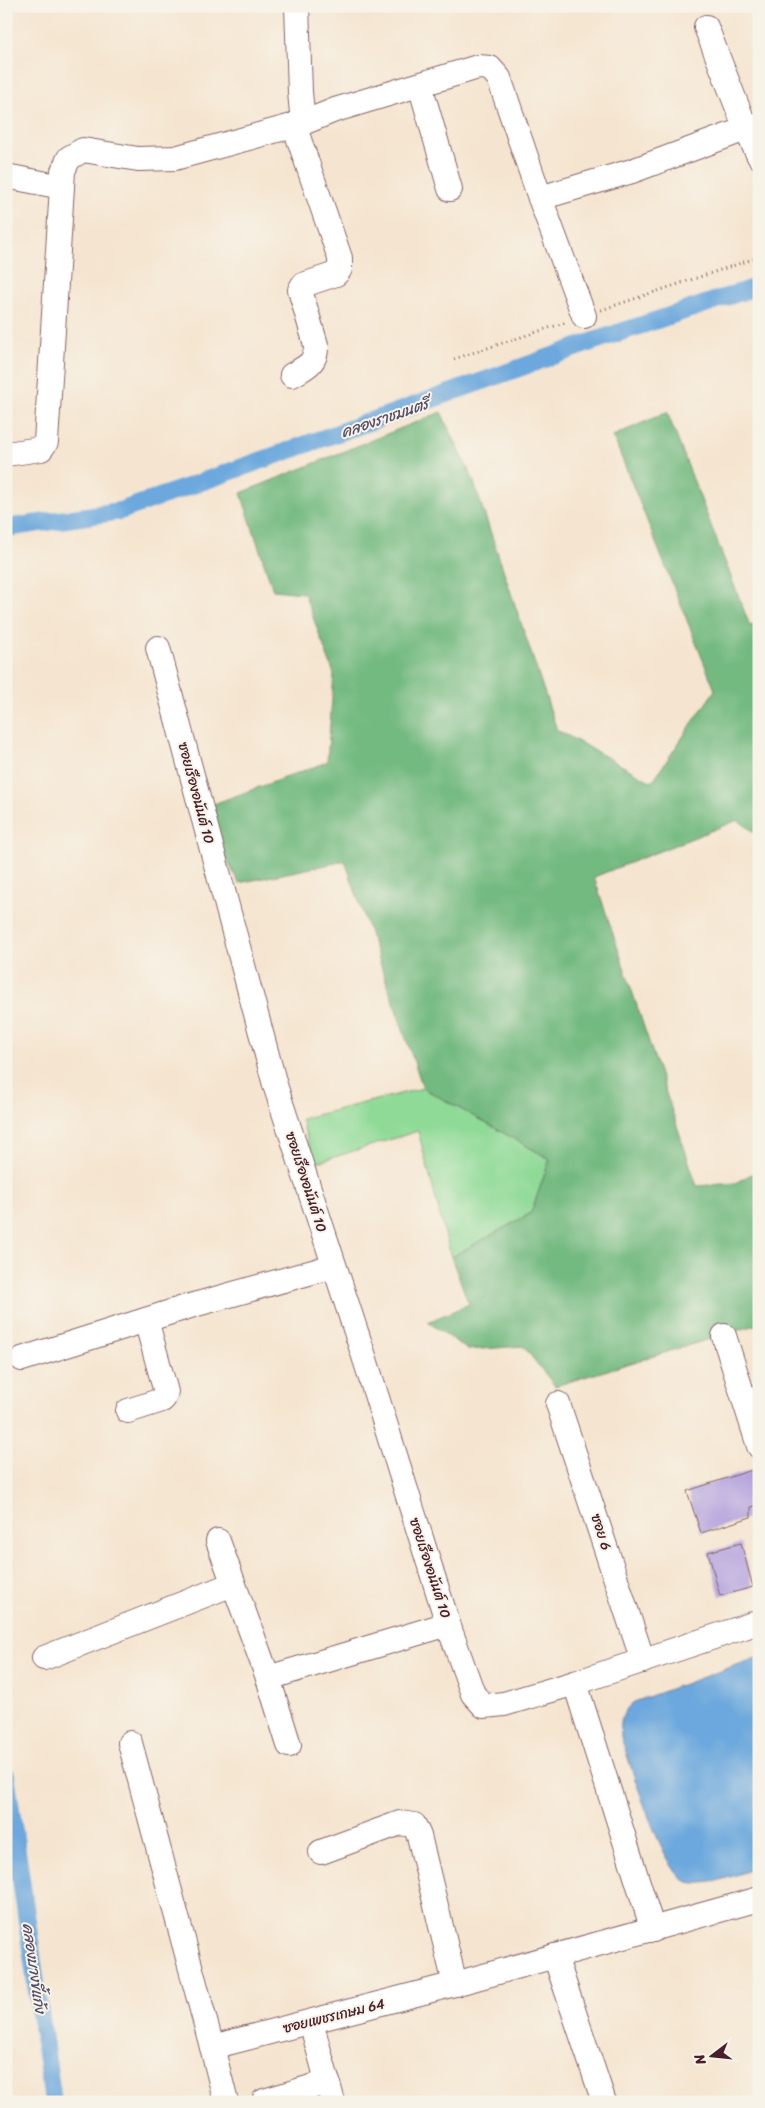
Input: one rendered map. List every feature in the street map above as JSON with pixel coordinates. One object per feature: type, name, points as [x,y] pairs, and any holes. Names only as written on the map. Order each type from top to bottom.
[{"type":"street","points":[[292,375],[309,366],[317,354],[300,290],[303,286],[336,274],[340,269],[340,258],[298,124],[300,92],[297,6]]},
{"type":"street","points":[[706,27],[752,126],[759,156]]},
{"type":"street","points":[[6,454],[41,449],[46,442],[63,170],[69,158],[83,150],[138,159],[175,158],[298,124],[335,110],[478,67],[490,68],[498,78],[584,316]]},
{"type":"street","points":[[420,86],[450,189]]},
{"type":"street","points":[[540,198],[632,171],[752,126]]},
{"type":"street","points":[[6,176],[62,187]]},
{"type":"street","name":"ซอยเรืองอนันต์ 10","points":[[158,648],[275,1085],[448,1624],[473,1694],[484,1706],[504,1704],[575,1683]]},
{"type":"street","points":[[22,1359],[182,1308],[334,1266]]},
{"type":"street","points":[[128,1411],[162,1400],[166,1392],[146,1320]]},
{"type":"street","points":[[724,1336],[759,1446]]},
{"type":"street","name":"ซอย 6","points":[[558,1404],[643,1660]]},
{"type":"street","points":[[218,1541],[268,1678],[289,1745]]},
{"type":"street","points":[[44,1658],[233,1584]]},
{"type":"street","points":[[653,1930],[575,1683],[759,1622]]},
{"type":"street","points":[[268,1678],[448,1624]]},
{"type":"street","points":[[130,1743],[226,2102]]},
{"type":"street","points":[[321,1852],[400,1823],[414,1825],[419,1836],[456,1984]]},
{"type":"street","name":"ซอยเพชรเกษม 64","points":[[212,2046],[456,1984],[759,1899]]},
{"type":"street","points":[[556,1956],[604,2102]]},
{"type":"street","points":[[264,2101],[330,2092],[311,2022]]},
{"type":"path","points":[[454,359],[759,257]]},
{"type":"green space","points":[[441,412],[472,477],[557,730],[652,782],[715,690],[613,436],[667,412],[750,626],[759,624],[759,836],[738,820],[594,877],[697,1186],[735,1183],[759,1170],[759,1324],[555,1386],[523,1346],[468,1350],[428,1322],[469,1304],[451,1257],[531,1213],[550,1159],[423,1088],[345,861],[239,883],[200,809],[327,762],[334,674],[304,593],[273,590],[241,493]]},
{"type":"green space","points":[[423,1088],[550,1159],[531,1213],[451,1257],[418,1131],[315,1163],[301,1119]]},
{"type":"water","points":[[759,1657],[759,1867],[706,1883],[688,1882],[679,1875],[669,1860],[649,1817],[621,1737],[622,1717],[626,1709],[634,1702]]},
{"type":"building","points":[[752,1470],[759,1491],[759,1505],[751,1507],[751,1517],[701,1533],[687,1491]]},
{"type":"building","points":[[741,1543],[753,1587],[720,1596],[708,1552]]},
{"type":"waterway","name":"คลองราชมนตรี","points":[[6,528],[120,511],[600,339],[759,286]]},
{"type":"waterway","name":"คลองบางขี้แก้ง","points":[[6,1775],[53,2102]]}]
